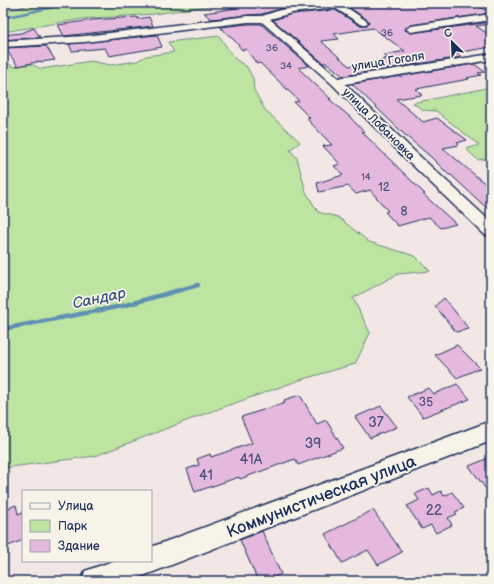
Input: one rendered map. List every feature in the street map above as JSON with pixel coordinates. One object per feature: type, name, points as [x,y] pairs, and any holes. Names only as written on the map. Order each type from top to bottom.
[{"type":"street","points":[[3,44],[85,39],[248,19],[264,19],[268,16],[282,13],[350,3]]},
{"type":"street","points":[[337,5],[363,22]]},
{"type":"street","points":[[411,29],[491,17]]},
{"type":"street","name":"улица Лобановка","points":[[264,19],[336,82],[408,154],[491,231]]},
{"type":"street","name":"улица Гоголя","points":[[336,82],[491,57]]},
{"type":"street","name":"Коммунистическая улица","points":[[152,559],[491,431]]},
{"type":"street","name":"Коммунистическая улица","points":[[95,581],[145,562]]},
{"type":"green space","points":[[33,3],[229,3],[154,14],[83,19],[3,32],[3,9],[16,9]]},
{"type":"green space","points":[[219,36],[235,59],[247,67],[253,78],[254,90],[265,110],[300,142],[290,150],[297,158],[306,192],[318,212],[338,217],[369,242],[415,256],[430,271],[398,274],[353,298],[370,333],[355,364],[300,380],[207,413],[95,456],[3,468],[3,61],[6,61],[13,67],[31,64],[41,69],[91,61],[110,65],[137,61],[146,56],[174,52],[168,42]]},
{"type":"green space","points":[[491,87],[491,158],[478,160],[466,149],[479,145],[436,111],[423,110],[413,103]]},
{"type":"building","points":[[229,3],[317,3],[280,9],[262,14],[211,19],[204,13],[237,8]]},
{"type":"building","points":[[356,3],[472,3],[491,13],[411,25],[405,30],[411,33],[491,22],[491,24],[476,26],[491,36],[491,47],[456,53],[462,57],[343,76],[327,63],[323,63],[273,20],[292,14],[335,10],[359,25],[367,25],[369,21],[349,7],[354,6]],"holes":[[[373,28],[405,51],[384,55],[388,58],[383,59],[384,60],[349,66],[321,41],[339,39],[334,34]]]},
{"type":"building","points":[[137,17],[138,19],[149,17],[153,26],[64,36],[58,25],[92,20]]},
{"type":"building","points":[[261,24],[309,66],[298,68],[331,99],[329,99],[349,116],[364,132],[362,132],[425,194],[423,194],[456,224],[441,228],[429,217],[398,226],[385,212],[388,211],[370,190],[356,194],[348,186],[319,192],[317,183],[343,175],[334,166],[340,164],[323,146],[332,145],[307,119],[310,118],[294,102],[299,101],[260,63],[257,64],[246,49],[242,50],[220,27]]},
{"type":"building","points":[[34,28],[40,37],[3,40],[3,35],[21,33]]},
{"type":"building","points":[[157,35],[162,47],[109,56],[105,48],[72,51],[69,44]]},
{"type":"building","points":[[46,46],[55,60],[41,61],[18,66],[5,48]]},
{"type":"building","points":[[474,64],[485,72],[478,73],[481,75],[467,78],[469,79],[416,89],[422,95],[396,99],[423,122],[437,118],[467,140],[457,143],[459,145],[443,148],[489,187],[485,188],[491,193],[491,212],[405,135],[352,84]]},
{"type":"building","points":[[444,298],[469,329],[456,332],[435,306]]},
{"type":"building","points":[[457,345],[480,368],[457,378],[435,355]]},
{"type":"building","points":[[457,384],[470,399],[423,417],[407,397],[429,388],[434,394]]},
{"type":"building","points":[[300,395],[317,424],[326,420],[343,448],[298,465],[295,459],[240,479],[239,477],[195,492],[187,469],[199,465],[197,459],[210,454],[211,457],[252,443],[241,417],[285,403],[284,400]]},
{"type":"building","points":[[381,406],[397,427],[370,438],[355,417]]},
{"type":"building","points":[[491,457],[491,496],[469,466]]},
{"type":"building","points":[[429,488],[433,495],[441,491],[444,496],[452,492],[464,508],[455,512],[457,514],[448,518],[452,525],[436,533],[431,525],[422,529],[407,506],[419,500],[415,494]]},
{"type":"building","points":[[16,505],[18,514],[22,512],[22,540],[3,548],[3,510]]},
{"type":"building","points":[[373,510],[402,552],[378,565],[368,550],[342,563],[325,534]]},
{"type":"building","points":[[262,531],[281,574],[266,581],[258,581],[240,540]]},
{"type":"waterway","points":[[3,18],[72,3]]},
{"type":"waterway","name":"Сандар","points":[[3,329],[122,306],[198,285]]}]
